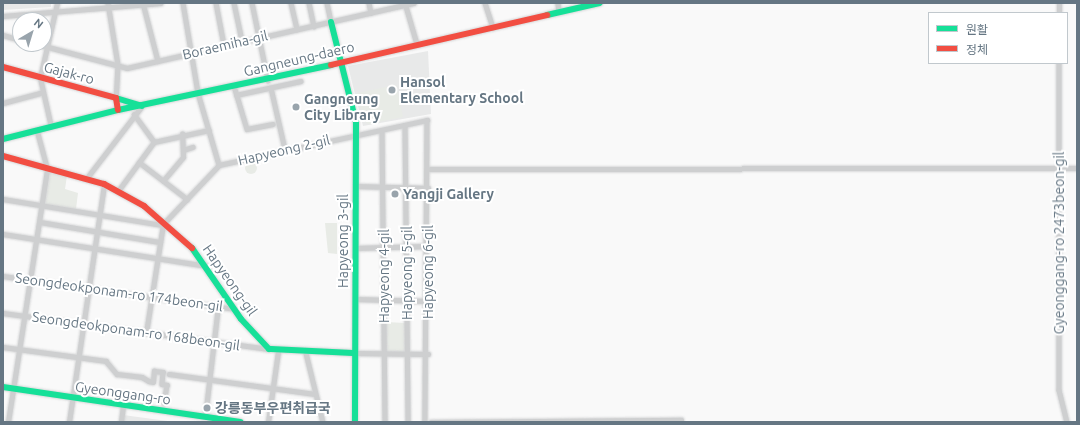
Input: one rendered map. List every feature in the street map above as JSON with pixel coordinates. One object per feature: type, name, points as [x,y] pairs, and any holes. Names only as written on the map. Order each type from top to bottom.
[{"type":"street","points":[[52,34],[57,11],[57,3]]},
{"type":"street","points":[[3,16],[109,6],[160,3]]},
{"type":"street","points":[[183,3],[193,53],[198,93],[219,165]]},
{"type":"street","points":[[216,3],[224,45]]},
{"type":"street","points":[[234,3],[242,42]]},
{"type":"street","points":[[252,3],[258,38],[268,80]]},
{"type":"street","points":[[291,3],[297,29]]},
{"type":"street","points":[[309,3],[314,26]]},
{"type":"street","points":[[327,3],[331,22]]},
{"type":"street","points":[[369,3],[371,13]]},
{"type":"street","name":"Boraemiha-gil","points":[[52,48],[127,68],[414,3]]},
{"type":"street","points":[[486,3],[493,28]]},
{"type":"street","points":[[558,3],[559,12]]},
{"type":"street","name":"Gangneung-daero","points":[[3,139],[37,132],[118,110],[268,80],[417,44],[600,3]]},
{"type":"street","points":[[405,4],[417,44]]},
{"type":"street","points":[[143,5],[158,60]]},
{"type":"street","points":[[109,6],[118,65],[116,98],[118,110]]},
{"type":"street","name":"Hapyeong 3-gil","points":[[331,22],[356,122],[355,422]]},
{"type":"street","points":[[48,52],[40,78],[40,93],[51,127]]},
{"type":"street","name":"Gyeonggang-ro 2473beon-gil","points":[[1059,64],[1059,390],[1067,422]]},
{"type":"street","name":"Gajak-ro","points":[[3,66],[40,78],[142,106]]},
{"type":"street","points":[[236,94],[301,81]]},
{"type":"street","points":[[234,86],[247,129],[273,124]]},
{"type":"street","points":[[271,88],[285,150]]},
{"type":"street","points":[[3,103],[40,93]]},
{"type":"street","points":[[86,179],[134,114],[142,106]]},
{"type":"street","points":[[134,114],[154,142]]},
{"type":"street","name":"Hapyeong 2-gil","points":[[166,224],[219,165],[355,134],[382,131],[427,120]]},
{"type":"street","name":"Hapyeong 6-gil","points":[[425,422],[428,354],[427,120]]},
{"type":"street","name":"Hapyeong 5-gil","points":[[405,125],[408,422]]},
{"type":"street","points":[[118,191],[154,142],[182,134],[209,130]]},
{"type":"street","name":"Hapyeong 4-gil","points":[[382,131],[385,422]]},
{"type":"street","points":[[8,422],[21,347],[23,315],[38,239],[47,169],[37,132]]},
{"type":"street","points":[[163,181],[183,157],[182,134]]},
{"type":"street","points":[[183,150],[193,147]]},
{"type":"street","name":"Hapyeong-gil","points":[[3,156],[104,184],[118,191],[166,224],[207,266],[234,309],[269,349]]},
{"type":"street","points":[[139,162],[187,199]]},
{"type":"street","points":[[430,169],[1077,168]]},
{"type":"street","points":[[69,422],[91,288],[94,248],[102,215],[104,184]]},
{"type":"street","points":[[355,186],[383,188],[428,188]]},
{"type":"street","points":[[3,199],[166,224],[160,242],[146,333]]},
{"type":"street","points":[[40,222],[98,233],[160,242]]},
{"type":"street","points":[[3,234],[207,266]]},
{"type":"street","points":[[355,248],[428,246]]},
{"type":"street","name":"Seongdeokponam-ro 174beon-gil","points":[[3,276],[234,309]]},
{"type":"street","points":[[355,300],[384,299],[428,301]]},
{"type":"street","points":[[205,417],[218,306]]},
{"type":"street","name":"Seongdeokponam-ro 168beon-gil","points":[[3,313],[86,322],[146,333],[269,349]]},
{"type":"street","points":[[3,347],[21,347],[80,359],[106,361],[117,374],[168,385],[164,403]]},
{"type":"street","points":[[269,349],[278,352],[306,353],[428,354]]},
{"type":"street","points":[[268,422],[278,352]]},
{"type":"street","points":[[306,353],[323,422]]},
{"type":"street","points":[[153,382],[154,371],[163,372],[162,384]]},
{"type":"street","points":[[169,374],[210,378],[316,394]]},
{"type":"street","name":"Gyeonggang-ro","points":[[3,387],[217,420],[240,422]]},
{"type":"street","points":[[120,422],[123,405]]},
{"type":"street","points":[[431,422],[681,420]]},
{"type":"shaded area","points":[[3,3],[51,3],[51,7],[3,10]]},
{"type":"shaded area","name":"Hansol Elementary School","points":[[428,51],[431,114],[363,126],[348,66]]},
{"type":"shaded area","points":[[396,85],[403,117],[368,124],[363,120],[357,93]]},
{"type":"shaded area","points":[[249,162],[253,162],[257,168],[253,174],[249,174],[245,170],[245,166]]},
{"type":"shaded area","points":[[50,173],[67,176],[65,189],[78,193],[76,209],[45,204]]},
{"type":"shaded area","points":[[325,223],[337,223],[337,254],[328,253]]},
{"type":"shaded area","points":[[386,322],[405,323],[406,352],[386,352]]},
{"type":"shaded area","points":[[123,415],[175,422],[122,422]]},
{"type":"traffic: fast","points":[[547,15],[600,3]]},
{"type":"traffic: fast","points":[[331,22],[356,122],[355,422]]},
{"type":"traffic: fast","points":[[3,139],[118,110],[331,65]]},
{"type":"traffic: fast","points":[[116,98],[142,106]]},
{"type":"traffic: fast","points":[[192,248],[241,319],[269,349],[355,353]]},
{"type":"traffic: fast","points":[[3,387],[240,422]]},
{"type":"traffic: jam","points":[[331,65],[547,15]]},
{"type":"traffic: jam","points":[[3,67],[116,98],[118,110]]},
{"type":"traffic: jam","points":[[3,156],[104,184],[144,206],[192,248]]},
{"type":"place","name":"Hansol Elementary School","points":[[392,90]]},
{"type":"place","name":"Gangneung City Library","points":[[296,107]]},
{"type":"place","name":"Yangji Gallery","points":[[395,194]]},
{"type":"place","name":"강릉동부우편취급국","points":[[207,408]]}]
